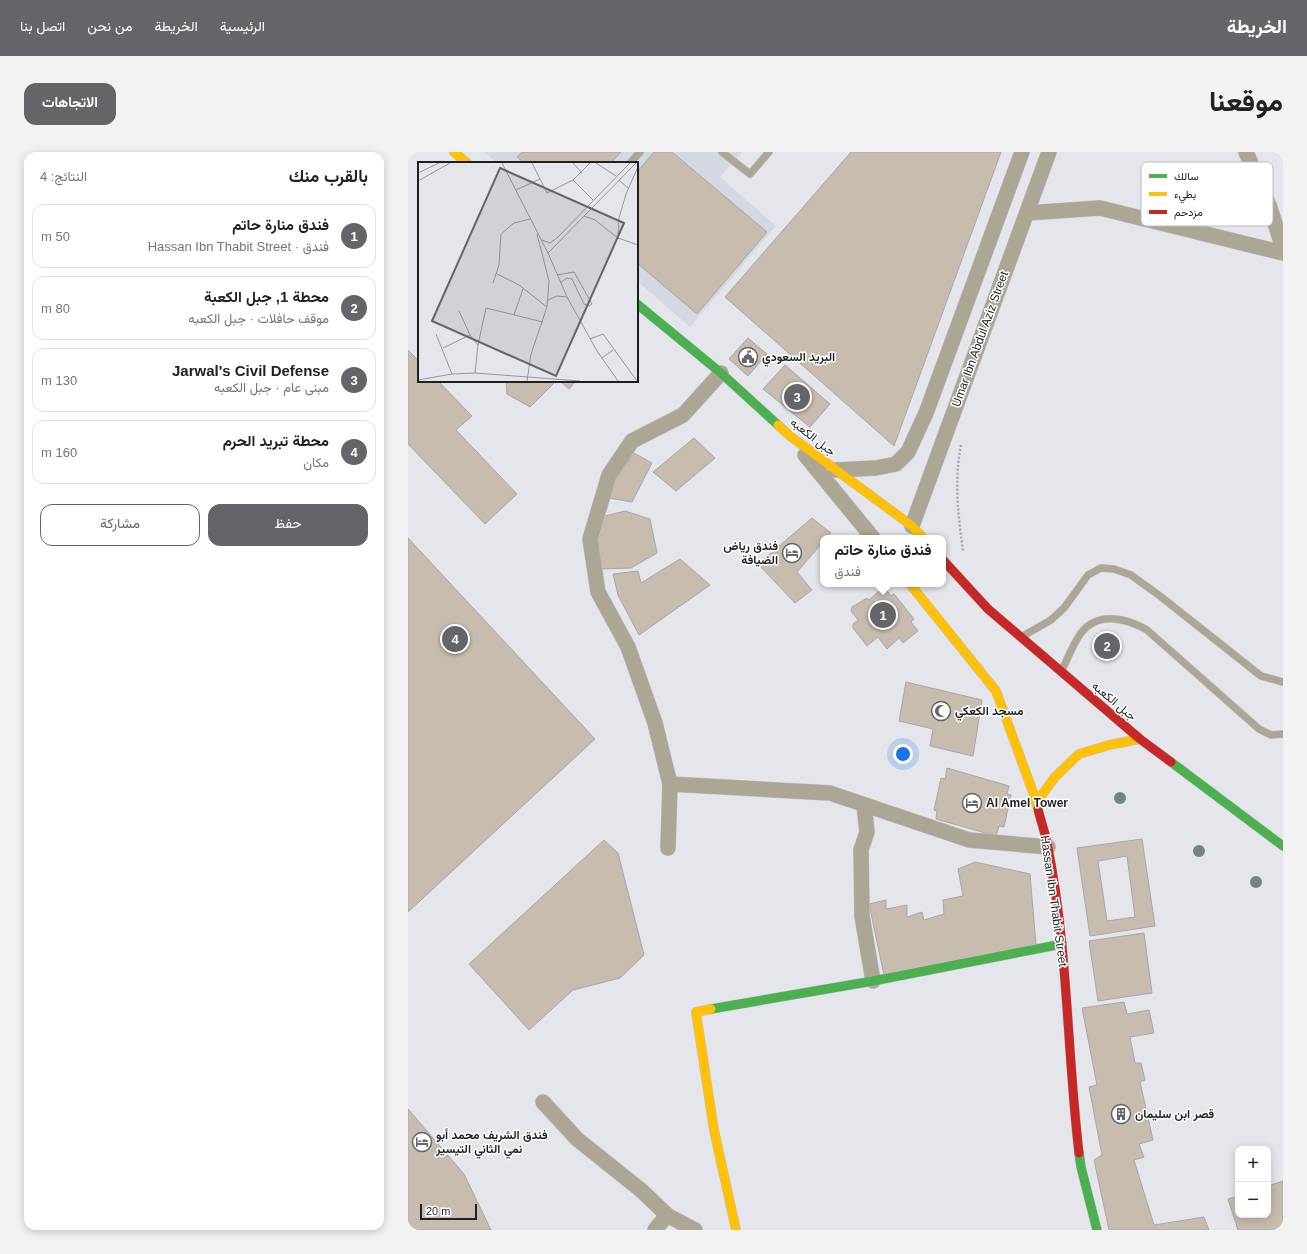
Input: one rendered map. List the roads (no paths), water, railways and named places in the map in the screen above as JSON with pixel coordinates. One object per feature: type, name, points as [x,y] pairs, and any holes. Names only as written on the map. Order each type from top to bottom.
[{"type":"main road","points":[[454,152],[466,162]]},
{"type":"main road","name":"جبل الكعبه","points":[[638,305],[720,373],[790,436],[912,526],[920,535]]},
{"type":"main road","name":"جبل الكعبه","points":[[946,563],[988,609],[1140,739],[1283,846]]},
{"type":"main road","name":"Hassan Ibn Thabit Street","points":[[912,587],[996,691],[1036,803],[1048,847],[1062,944],[1075,1119],[1081,1167],[1097,1230]]},
{"type":"main road","points":[[1036,803],[1054,777],[1079,754],[1109,745],[1140,739]]},
{"type":"main road","points":[[736,1230],[714,1130],[696,1012],[873,981],[1062,944]]},
{"type":"street","name":"Umar Ibn Abdul Aziz Street","points":[[836,470],[876,468],[896,464],[908,452],[926,413],[1022,152]]},
{"type":"street","name":"Umar Ibn Abdul Aziz Street","points":[[912,526],[1049,152]]},
{"type":"street","points":[[1246,152],[1250,162]]},
{"type":"street","points":[[1027,213],[1100,208],[1141,218]]},
{"type":"street","points":[[1273,217],[1283,248]]},
{"type":"street","points":[[1173,226],[1283,253]]},
{"type":"street","points":[[668,848],[670,784],[655,723],[628,647],[598,592],[590,539],[610,475],[632,441],[683,415],[720,373]]},
{"type":"street","points":[[790,436],[871,535]]},
{"type":"street","points":[[670,784],[830,793],[969,840],[1048,847]]},
{"type":"street","points":[[864,805],[867,832],[861,850],[862,916],[873,981]]},
{"type":"street","points":[[542,1102],[577,1139],[642,1191],[667,1215],[695,1230]]},
{"type":"street","points":[[654,1230],[667,1215]]},
{"type":"lane","points":[[631,162],[640,152]]},
{"type":"lane","points":[[722,152],[750,174],[769,152]]},
{"type":"lane","points":[[1021,637],[1051,620],[1064,608],[1088,575],[1101,568],[1114,570],[1131,575],[1160,596],[1261,676],[1283,682]]},
{"type":"lane","points":[[1061,672],[1081,633],[1091,624],[1100,620],[1111,618],[1134,622],[1147,630],[1259,730],[1271,735],[1283,734]]},
{"type":"place","name":"البريد السعودي","points":[[748,357]]},
{"type":"place","name":"Jarwal's Civil Defense","points":[[797,397]]},
{"type":"place","name":"فندق رياض الضيافة","points":[[792,553]]},
{"type":"place","name":"فندق منارة حاتم","points":[[883,615]]},
{"type":"place","name":"محطة تبريد الحرم","points":[[455,639]]},
{"type":"place","name":"محطة 1, جبل الكعبة","points":[[1107,646]]},
{"type":"place","name":"مسجد الكعكي","points":[[941,711]]},
{"type":"place","name":"Al Amel Tower","points":[[972,803]]},
{"type":"place","name":"قصر ابن سليمان","points":[[1121,1114]]},
{"type":"place","name":"فندق الشريف محمد أبو نمي الثاني التيسير","points":[[422,1142]]}]
